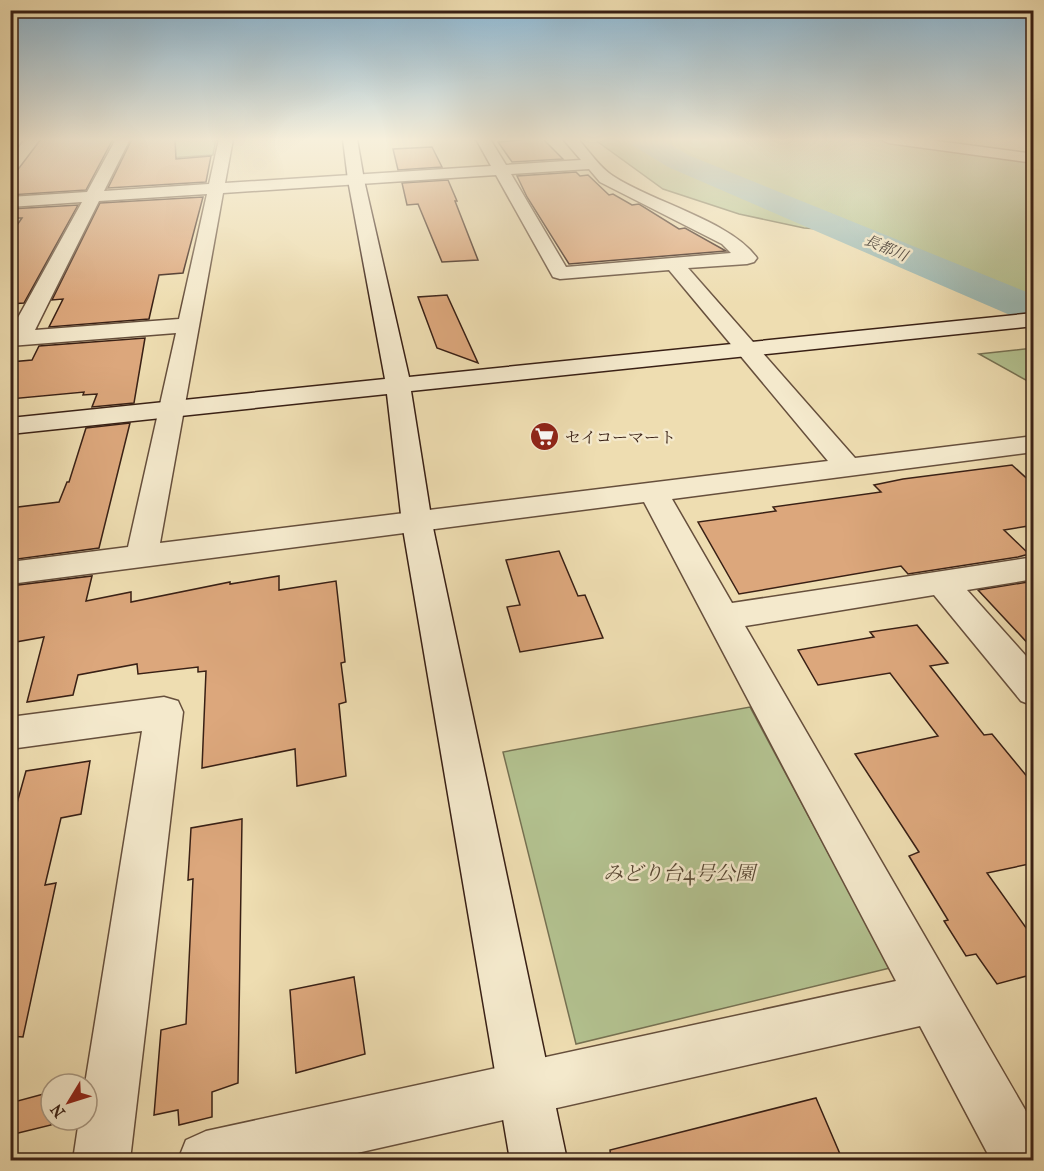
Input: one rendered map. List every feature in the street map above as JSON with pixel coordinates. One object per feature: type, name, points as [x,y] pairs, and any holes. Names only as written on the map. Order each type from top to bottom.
[{"type":"street","points":[[15,339],[95,194]]},
{"type":"street","points":[[10,202],[145,194]]},
{"type":"street","points":[[142,557],[215,194]]},
{"type":"street","points":[[359,194],[398,384],[417,523],[539,1161]]},
{"type":"street","points":[[514,194],[560,273],[747,258],[728,240],[635,194]]},
{"type":"street","points":[[674,264],[849,468]]},
{"type":"street","points":[[10,426],[1034,318]]},
{"type":"street","points":[[15,339],[188,325]]},
{"type":"street","points":[[10,573],[1034,444]]},
{"type":"street","points":[[654,493],[1022,1161]]},
{"type":"street","points":[[723,617],[1034,568]]},
{"type":"street","points":[[942,582],[1034,691]]},
{"type":"street","points":[[10,733],[164,712],[101,1161]]},
{"type":"street","points":[[206,1161],[525,1087],[933,998]]},
{"type":"green space","points":[[677,194],[1033,194],[1033,300],[875,233],[804,228],[739,214]]},
{"type":"green space","points":[[1033,348],[1033,384],[979,354]]},
{"type":"green space","name":"みどり台4号公園","points":[[750,707],[890,968],[576,1044],[503,752]]},
{"type":"building","points":[[404,194],[454,194],[478,260],[442,262],[418,204],[407,205]]},
{"type":"building","points":[[525,194],[613,194],[632,205],[639,204],[679,229],[685,228],[726,251],[569,264]]},
{"type":"building","points":[[203,197],[183,273],[159,275],[149,319],[49,327],[63,299],[52,300],[100,203]]},
{"type":"building","points":[[78,205],[24,303],[10,304],[10,235],[22,218],[10,218],[10,209]]},
{"type":"building","points":[[447,295],[478,363],[437,348],[418,297]]},
{"type":"building","points":[[145,338],[134,403],[92,407],[97,394],[83,395],[84,392],[10,399],[10,362],[32,360],[39,346]]},
{"type":"building","points":[[130,423],[99,548],[10,560],[10,508],[59,502],[69,482],[86,428]]},
{"type":"building","points":[[1012,465],[1034,485],[1034,525],[1004,530],[1029,554],[1018,557],[908,574],[901,566],[739,594],[698,522],[776,511],[773,507],[881,492],[874,485],[903,479]]},
{"type":"building","points":[[559,551],[578,596],[585,595],[603,638],[520,652],[507,607],[520,605],[506,560]]},
{"type":"building","points":[[92,576],[86,601],[131,592],[131,602],[230,582],[230,584],[279,576],[279,590],[336,581],[345,662],[341,663],[346,702],[339,704],[346,776],[297,786],[295,749],[202,768],[206,671],[198,672],[198,667],[138,674],[137,664],[78,675],[73,695],[27,702],[44,637],[10,643],[10,586]]},
{"type":"building","points":[[1034,581],[1034,650],[978,590]]},
{"type":"building","points":[[917,625],[948,663],[930,666],[984,735],[992,734],[1034,785],[1034,863],[987,873],[1034,939],[1034,974],[997,984],[976,954],[966,956],[944,921],[948,920],[909,856],[919,852],[855,754],[938,736],[890,673],[818,685],[798,650],[874,637],[870,632]]},
{"type":"building","points":[[90,761],[81,814],[61,818],[45,885],[56,883],[23,1037],[10,1036],[10,828],[26,771]]},
{"type":"building","points":[[242,819],[238,1083],[212,1092],[212,1117],[179,1125],[178,1110],[154,1115],[161,1030],[186,1024],[193,879],[188,880],[191,828]]},
{"type":"building","points":[[354,977],[365,1054],[296,1073],[290,990]]},
{"type":"building","points":[[39,1095],[39,1128],[10,1135],[10,1103]]},
{"type":"building","points":[[816,1098],[843,1161],[611,1161],[610,1150]]},
{"type":"waterway","name":"長都川","points":[[756,194],[1034,310]]},
{"type":"place","name":"セイコーマート","points":[[544,437]]}]
